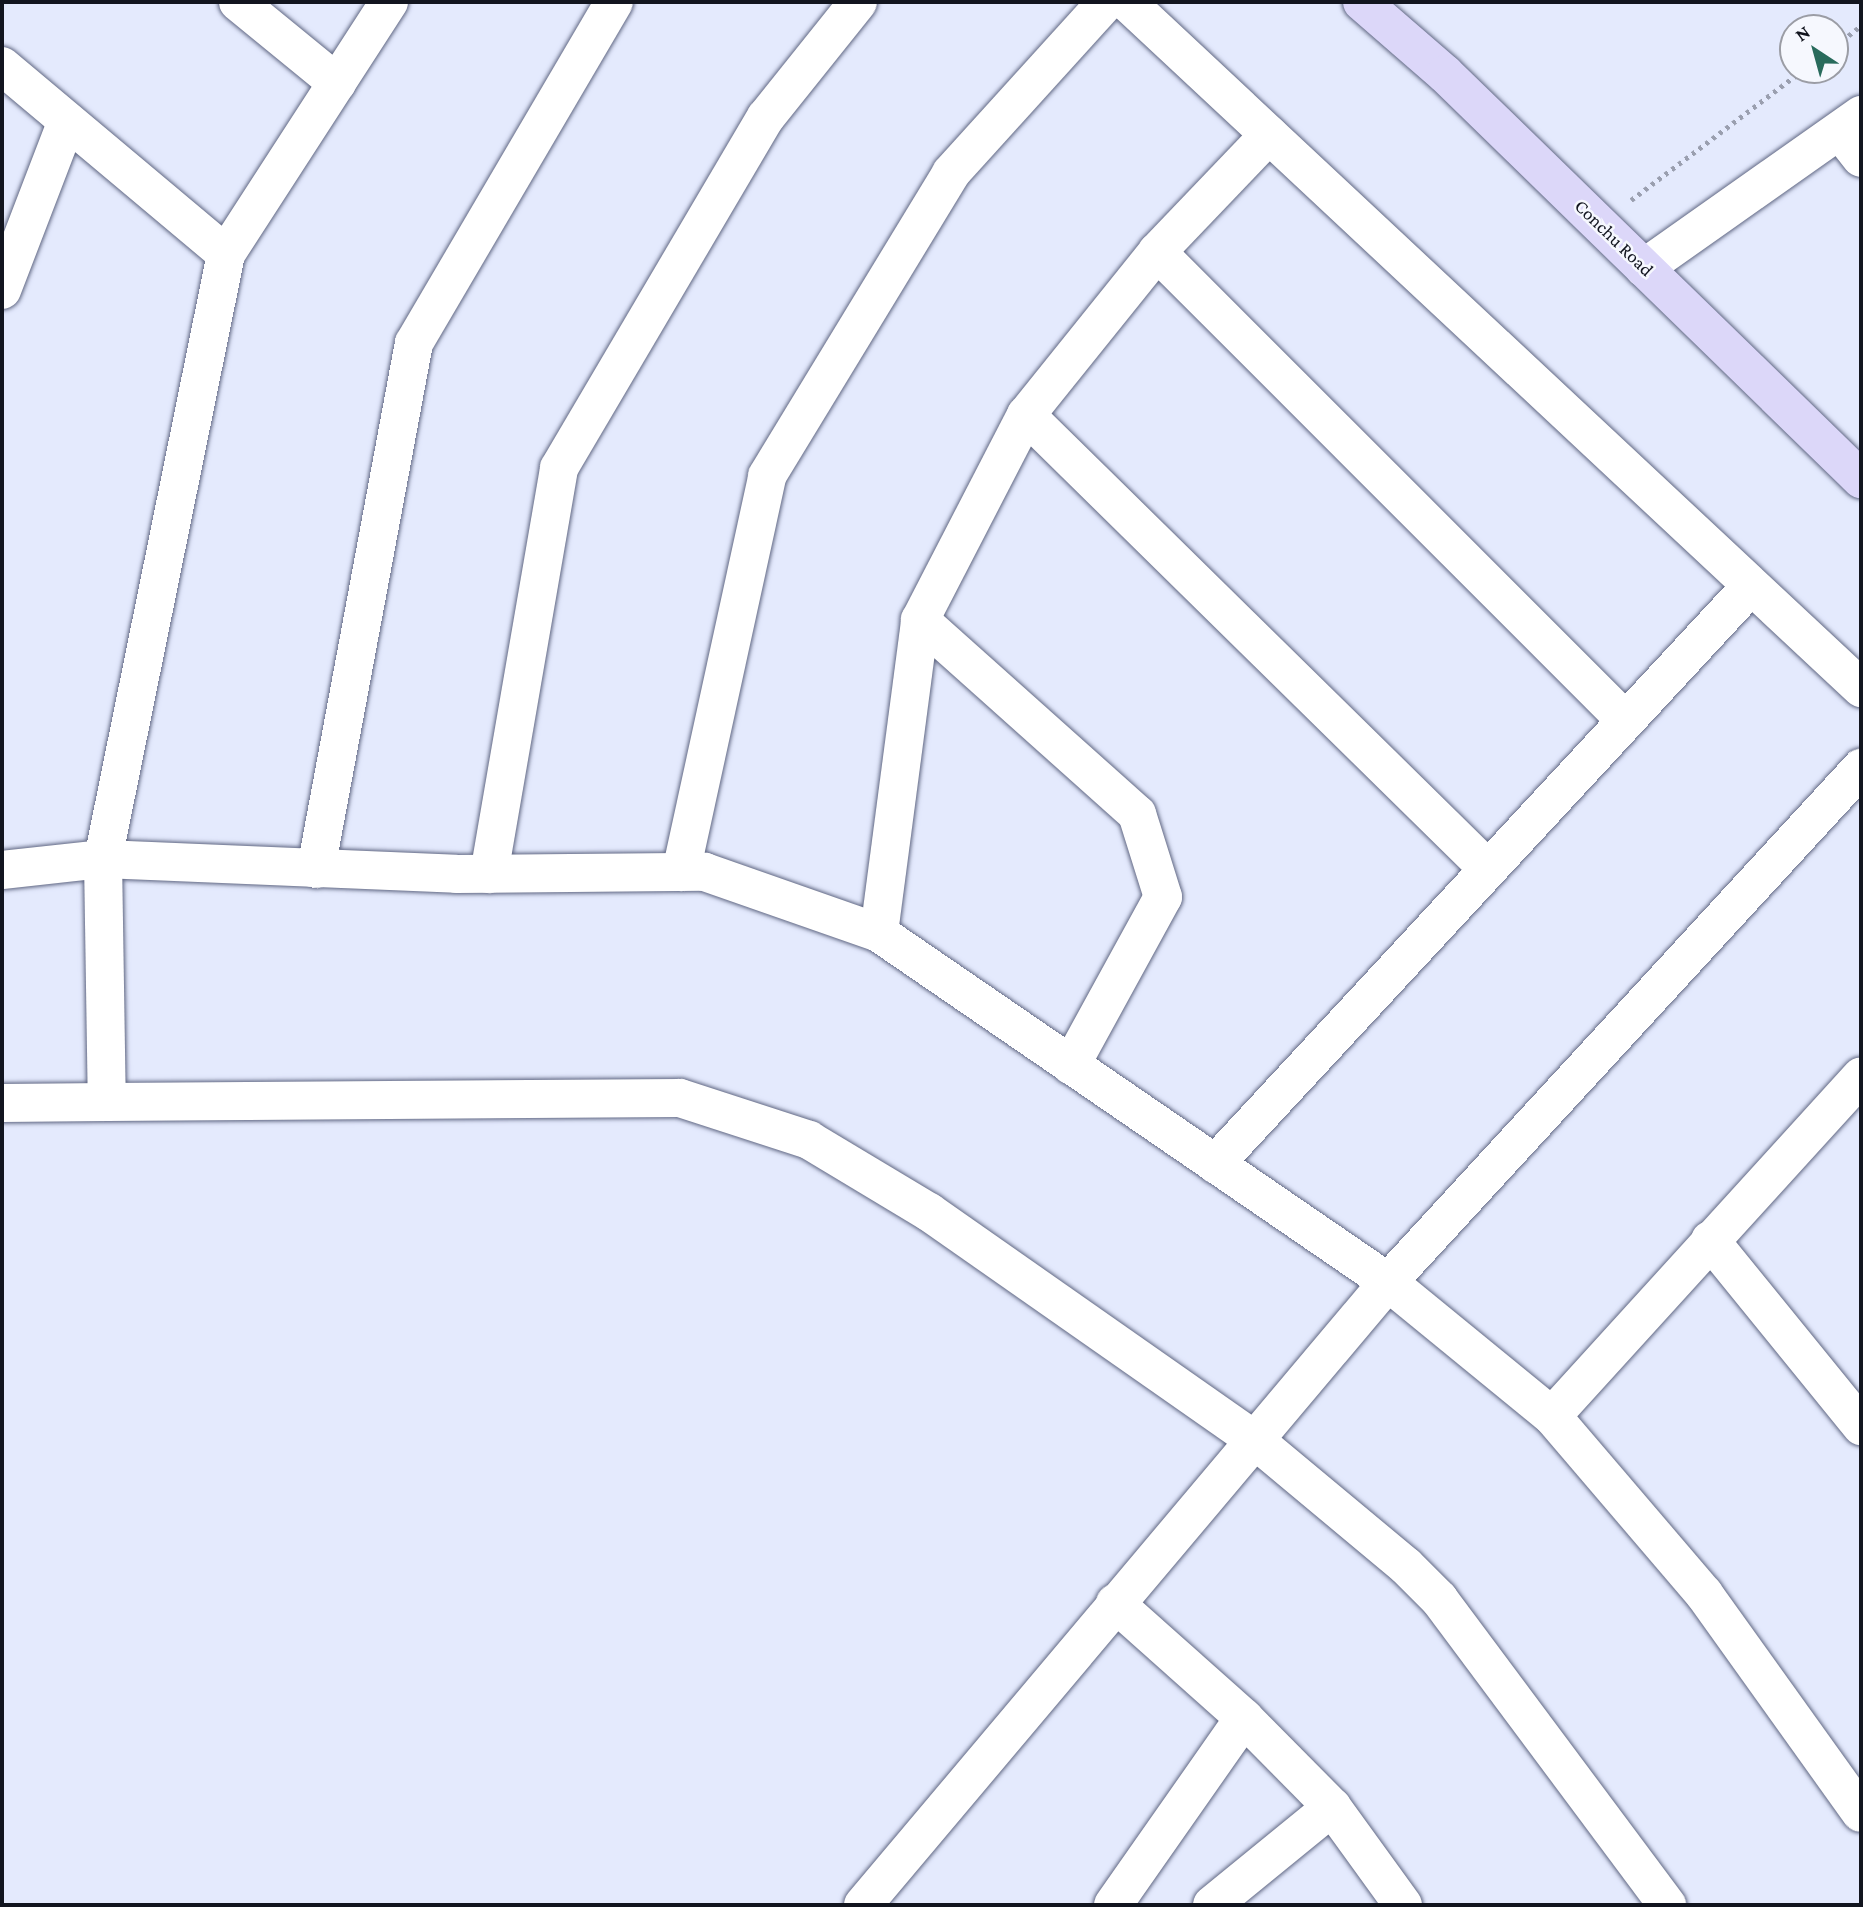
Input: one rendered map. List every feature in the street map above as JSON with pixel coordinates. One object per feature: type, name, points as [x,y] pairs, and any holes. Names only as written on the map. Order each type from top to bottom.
[{"type":"main road","name":"Conchu Road","points":[[1362,2],[1445,74],[1861,479]]},
{"type":"street","points":[[238,2],[337,83]]},
{"type":"street","points":[[107,1102],[103,859],[226,254],[389,2]]},
{"type":"street","points":[[316,869],[414,343],[614,2]]},
{"type":"street","points":[[489,874],[559,468],[766,117],[858,2]]},
{"type":"street","points":[[681,872],[767,477],[951,173],[1106,2]]},
{"type":"street","points":[[1128,2],[1861,688]]},
{"type":"street","points":[[2,66],[226,254]]},
{"type":"street","points":[[2,290],[67,121]]},
{"type":"street","points":[[879,933],[920,620],[1026,415],[1157,252],[1269,135]]},
{"type":"street","points":[[1644,268],[1854,135]]},
{"type":"street","points":[[1157,252],[1626,721]]},
{"type":"street","points":[[1026,415],[1488,869]]},
{"type":"street","points":[[1215,1164],[1751,586]]},
{"type":"street","points":[[920,620],[1138,814],[1163,897],[1071,1065]]},
{"type":"street","points":[[863,1905],[1388,1282],[1861,768]]},
{"type":"street","points":[[2,870],[103,859],[489,874],[705,872],[879,933],[1388,1282],[1552,1416],[1704,1594],[1861,1812]]},
{"type":"street","points":[[1552,1416],[1861,1076]]},
{"type":"street","points":[[2,1103],[680,1098],[820,1146],[929,1212],[1256,1441],[1439,1599],[1667,1905]]},
{"type":"street","points":[[1710,1240],[1861,1426]]},
{"type":"street","points":[[1115,1603],[1244,1718],[1332,1807],[1403,1905]]},
{"type":"street","points":[[1113,1905],[1244,1718]]},
{"type":"street","points":[[1212,1905],[1332,1807]]},
{"type":"path","points":[[1599,224],[1784,84]]}]
